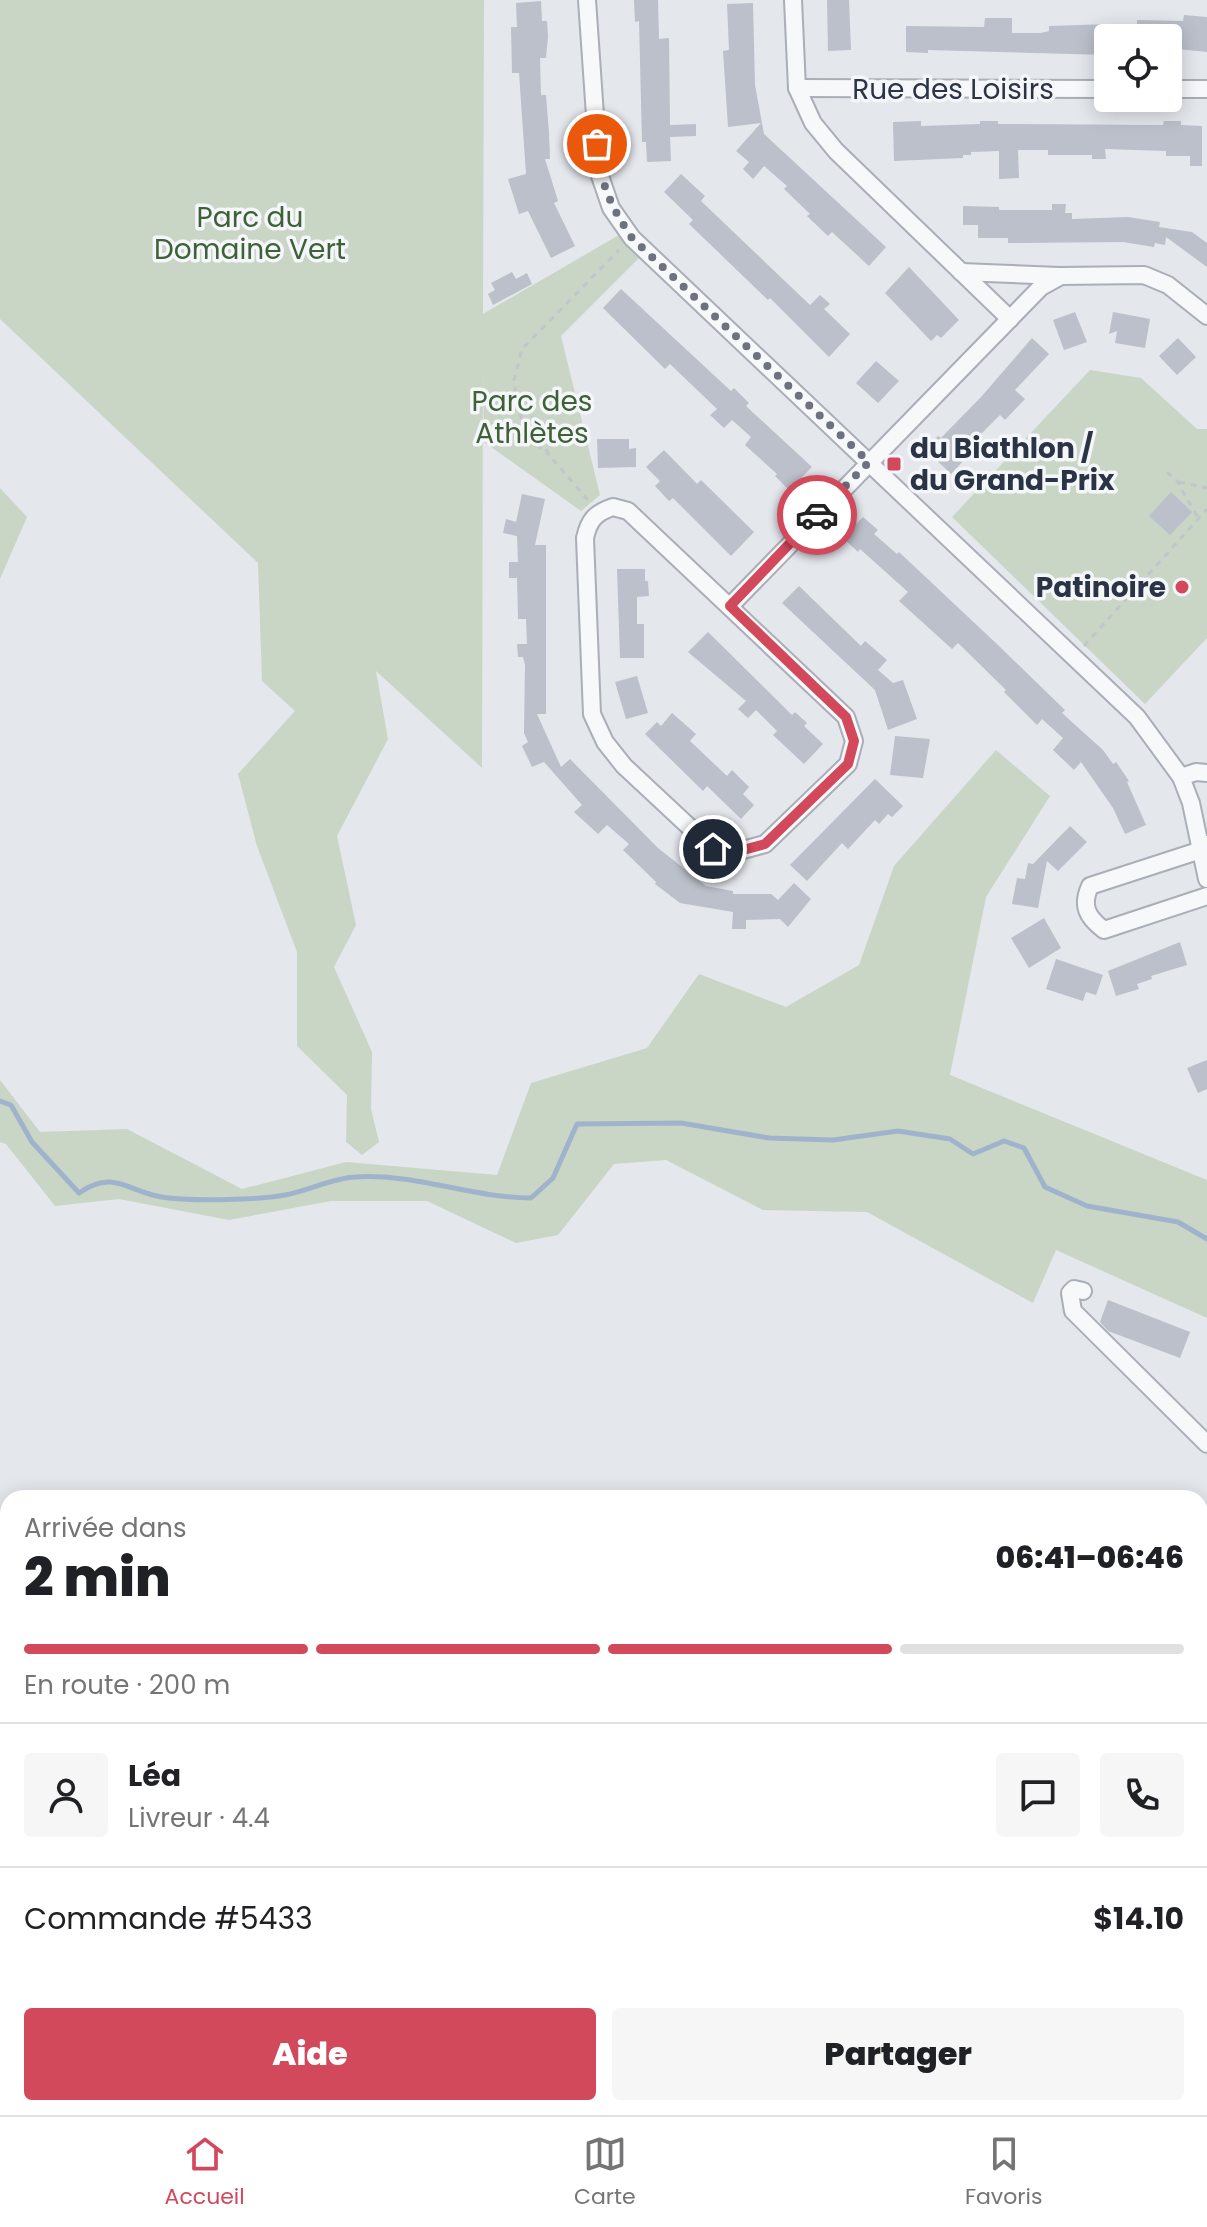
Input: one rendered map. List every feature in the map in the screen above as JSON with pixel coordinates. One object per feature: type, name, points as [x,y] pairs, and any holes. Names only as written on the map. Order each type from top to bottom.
[{"type":"street","points":[[587,0],[599,173],[611,208],[632,238],[1137,717],[1181,777],[1204,847],[1207,879]]},
{"type":"street","points":[[793,0],[797,88],[813,123],[836,151],[1010,319]]},
{"type":"street","name":"Rue des Loisirs","points":[[797,88],[1094,89]]},
{"type":"street","points":[[1182,89],[1207,89]]},
{"type":"street","points":[[961,272],[1144,275],[1168,285],[1207,316]]},
{"type":"street","points":[[730,606],[1041,287],[1061,276]]},
{"type":"street","points":[[613,507],[628,511],[846,717],[854,741],[848,764],[765,844],[743,850],[713,849],[624,766],[605,742],[592,714],[585,538],[589,522],[599,512],[613,507]]},
{"type":"street","points":[[1181,777],[1196,772],[1207,773]]},
{"type":"street","points":[[1204,847],[1090,886],[1084,899],[1089,918],[1104,930],[1207,896]]},
{"type":"street","points":[[1083,1291],[1074,1289],[1070,1293],[1073,1311],[1207,1444]]},
{"type":"path","points":[[599,512],[549,455],[537,447],[521,420],[514,380],[522,349],[632,238]]},
{"type":"path","points":[[517,402],[532,416],[549,455]]},
{"type":"path","points":[[1167,472],[1177,481],[1198,518]]},
{"type":"path","points":[[1177,481],[1207,488]]},
{"type":"path","points":[[1073,657],[1207,509]]},
{"type":"green space","name":"Parc du Domaine Vert","points":[[0,0],[484,0],[483,314],[619,235],[639,258],[561,336],[600,495],[581,511],[484,442],[483,367],[482,768],[376,671],[388,739],[337,836],[356,925],[334,967],[372,1052],[371,1109],[379,1142],[362,1155],[346,1142],[347,1095],[297,1046],[297,952],[257,846],[238,774],[295,711],[262,681],[258,563],[0,319]]},
{"type":"green space","points":[[1090,370],[1141,378],[1197,429],[1207,429],[1207,638],[1145,704],[952,517]]},
{"type":"green space","points":[[0,488],[27,517],[0,579]]},
{"type":"green space","points":[[996,750],[1050,796],[986,897],[950,1075],[1207,1180],[1207,1318],[1056,1250],[1033,1303],[867,1212],[763,1210],[666,1160],[614,1164],[558,1235],[516,1243],[427,1201],[331,1201],[229,1220],[119,1199],[55,1206],[6,1144],[0,1142],[0,1080],[40,1132],[127,1129],[242,1189],[346,1162],[497,1175],[531,1083],[647,1048],[699,974],[786,1007],[859,965],[894,866]]},
{"type":"building","points":[[634,0],[658,0],[659,39],[669,38],[670,125],[696,124],[696,136],[670,137],[671,161],[647,162],[646,142],[642,142],[639,21],[635,22]]},
{"type":"building","points":[[827,0],[849,0],[851,50],[828,51]]},
{"type":"building","points":[[541,1],[542,21],[547,21],[548,37],[546,58],[540,58],[541,95],[546,95],[549,133],[550,159],[545,159],[558,201],[554,203],[575,246],[551,258],[528,211],[519,214],[508,179],[526,174],[519,73],[512,73],[511,27],[517,27],[516,3]]},
{"type":"building","points":[[753,3],[755,85],[764,134],[886,247],[869,266],[832,232],[828,236],[807,216],[810,214],[784,189],[787,186],[764,166],[753,179],[743,169],[749,162],[736,151],[761,123],[728,127],[723,51],[729,50],[727,4]]},
{"type":"building","points":[[1184,15],[1207,17],[1207,52],[1182,49],[1182,24],[1137,24],[1137,20],[1183,21]]},
{"type":"building","points":[[985,18],[1012,18],[1012,33],[1041,33],[1049,31],[1049,26],[1094,25],[1094,55],[906,52],[906,26],[984,27]]},
{"type":"building","points":[[921,121],[921,126],[980,124],[980,121],[998,121],[998,124],[1163,125],[1164,121],[1181,121],[1181,125],[1202,126],[1202,166],[1190,166],[1190,156],[1166,156],[1166,151],[1105,149],[1106,159],[1092,159],[1092,155],[1048,155],[1048,150],[1018,150],[1019,178],[999,179],[999,151],[971,152],[963,158],[894,161],[893,122]]},
{"type":"building","points":[[681,174],[705,196],[701,201],[810,305],[820,295],[830,304],[824,309],[850,334],[829,357],[689,224],[693,220],[664,192]]},
{"type":"building","points":[[1052,204],[1066,204],[1065,213],[1072,213],[1072,219],[1128,217],[1160,222],[1159,227],[1192,232],[1207,243],[1207,267],[1166,237],[1165,245],[1155,243],[1154,247],[1123,242],[1008,243],[1008,238],[978,238],[978,225],[963,225],[963,206],[1052,210]]},
{"type":"building","points":[[909,267],[959,320],[941,338],[937,335],[931,341],[885,293]]},
{"type":"building","points":[[512,272],[516,279],[527,273],[532,284],[493,305],[488,294],[495,290],[491,283]]},
{"type":"building","points":[[621,289],[731,391],[734,388],[749,403],[746,406],[812,467],[789,490],[775,476],[777,474],[745,445],[751,437],[732,420],[724,428],[710,415],[717,409],[670,364],[665,369],[603,308]]},
{"type":"building","points":[[1075,312],[1087,342],[1064,350],[1053,320]]},
{"type":"building","points":[[1113,312],[1150,319],[1145,348],[1115,343],[1117,331],[1109,334]]},
{"type":"building","points":[[1032,338],[1049,354],[1015,390],[1025,399],[1005,420],[1000,415],[959,456],[964,460],[951,474],[925,449],[938,436],[941,438],[981,397]]},
{"type":"building","points":[[1178,338],[1196,357],[1177,375],[1159,356]]},
{"type":"building","points":[[876,361],[899,381],[878,403],[856,383]]},
{"type":"building","points":[[597,439],[629,439],[629,449],[636,448],[636,467],[598,468]]},
{"type":"building","points":[[664,450],[697,484],[701,480],[754,532],[731,556],[673,498],[669,501],[655,486],[660,481],[646,467]]},
{"type":"building","points":[[1171,492],[1192,512],[1170,535],[1149,516]]},
{"type":"building","points":[[522,494],[545,499],[535,545],[546,545],[546,714],[537,714],[561,767],[570,759],[658,848],[706,886],[733,891],[733,894],[771,894],[778,900],[794,883],[811,899],[788,927],[780,919],[746,920],[746,929],[732,929],[733,912],[680,903],[655,884],[623,850],[629,844],[607,825],[598,834],[574,812],[582,805],[544,762],[532,767],[522,746],[528,742],[524,733],[525,665],[523,657],[518,657],[517,644],[527,644],[526,619],[518,619],[517,578],[509,578],[509,562],[518,562],[517,536],[503,533],[506,519],[516,522]]},
{"type":"building","points":[[863,517],[878,530],[874,534],[897,554],[899,552],[999,646],[1065,710],[1062,713],[1103,750],[1113,764],[1116,762],[1129,781],[1146,825],[1125,834],[1113,808],[1081,762],[1074,770],[1053,750],[1063,738],[1042,719],[1037,725],[958,643],[952,649],[899,601],[908,592],[860,549],[858,552],[843,538]]},
{"type":"building","points":[[617,569],[645,569],[649,596],[637,597],[637,624],[644,624],[644,658],[620,658]]},
{"type":"building","points":[[799,586],[861,646],[865,641],[887,660],[878,670],[893,683],[903,680],[917,719],[888,730],[875,690],[782,603]]},
{"type":"building","points":[[708,632],[792,715],[795,712],[807,723],[804,726],[823,744],[804,764],[773,735],[777,731],[756,710],[748,718],[738,709],[746,701],[688,652]]},
{"type":"building","points":[[637,676],[648,713],[626,719],[615,682]]},
{"type":"building","points":[[672,713],[696,734],[690,741],[727,776],[732,770],[749,787],[743,794],[754,805],[741,819],[707,786],[703,791],[645,734],[657,722],[661,726]]},
{"type":"building","points":[[895,736],[930,739],[923,778],[890,775]]},
{"type":"building","points":[[875,779],[903,806],[892,817],[888,814],[879,824],[875,820],[848,849],[842,843],[807,881],[790,865]]},
{"type":"building","points":[[1070,826],[1087,842],[1058,871],[1047,861],[1038,908],[1012,904],[1017,878],[1025,879],[1028,863],[1033,864]]},
{"type":"building","points":[[1044,918],[1061,948],[1029,968],[1011,938]]},
{"type":"building","points":[[1180,942],[1187,965],[1151,976],[1152,979],[1137,984],[1139,989],[1116,996],[1108,971]]},
{"type":"building","points":[[1056,959],[1103,975],[1096,995],[1086,992],[1083,1001],[1046,989]]},
{"type":"building","points":[[1207,1060],[1207,1089],[1198,1093],[1187,1068]]},
{"type":"building","points":[[1108,1300],[1190,1332],[1180,1358],[1108,1331],[1100,1322]]},
{"type":"waterway","points":[[0,1101],[11,1105],[32,1142],[79,1193],[103,1182],[113,1182],[169,1198],[244,1199],[285,1195],[346,1178],[377,1177],[531,1198],[553,1178],[577,1124],[681,1123],[769,1138],[833,1140],[898,1131],[950,1139],[973,1154],[1004,1141],[1024,1148],[1045,1187],[1087,1206],[1178,1222],[1207,1239]]},
{"type":"way so far","points":[[597,144],[599,173],[611,208],[632,238],[869,462],[817,515]]},
{"type":"place","name":"du Biathlon / du Grand-Prix","points":[[894,464]]},
{"type":"place","name":"Patinoire","points":[[1182,587]]},
{"type":"route","points":[[713,849],[743,850],[765,844],[848,764],[854,741],[846,717],[730,606],[817,515]]},
{"type":"park label","name":"Parc des Athlètes","points":[[532,417]]}]
